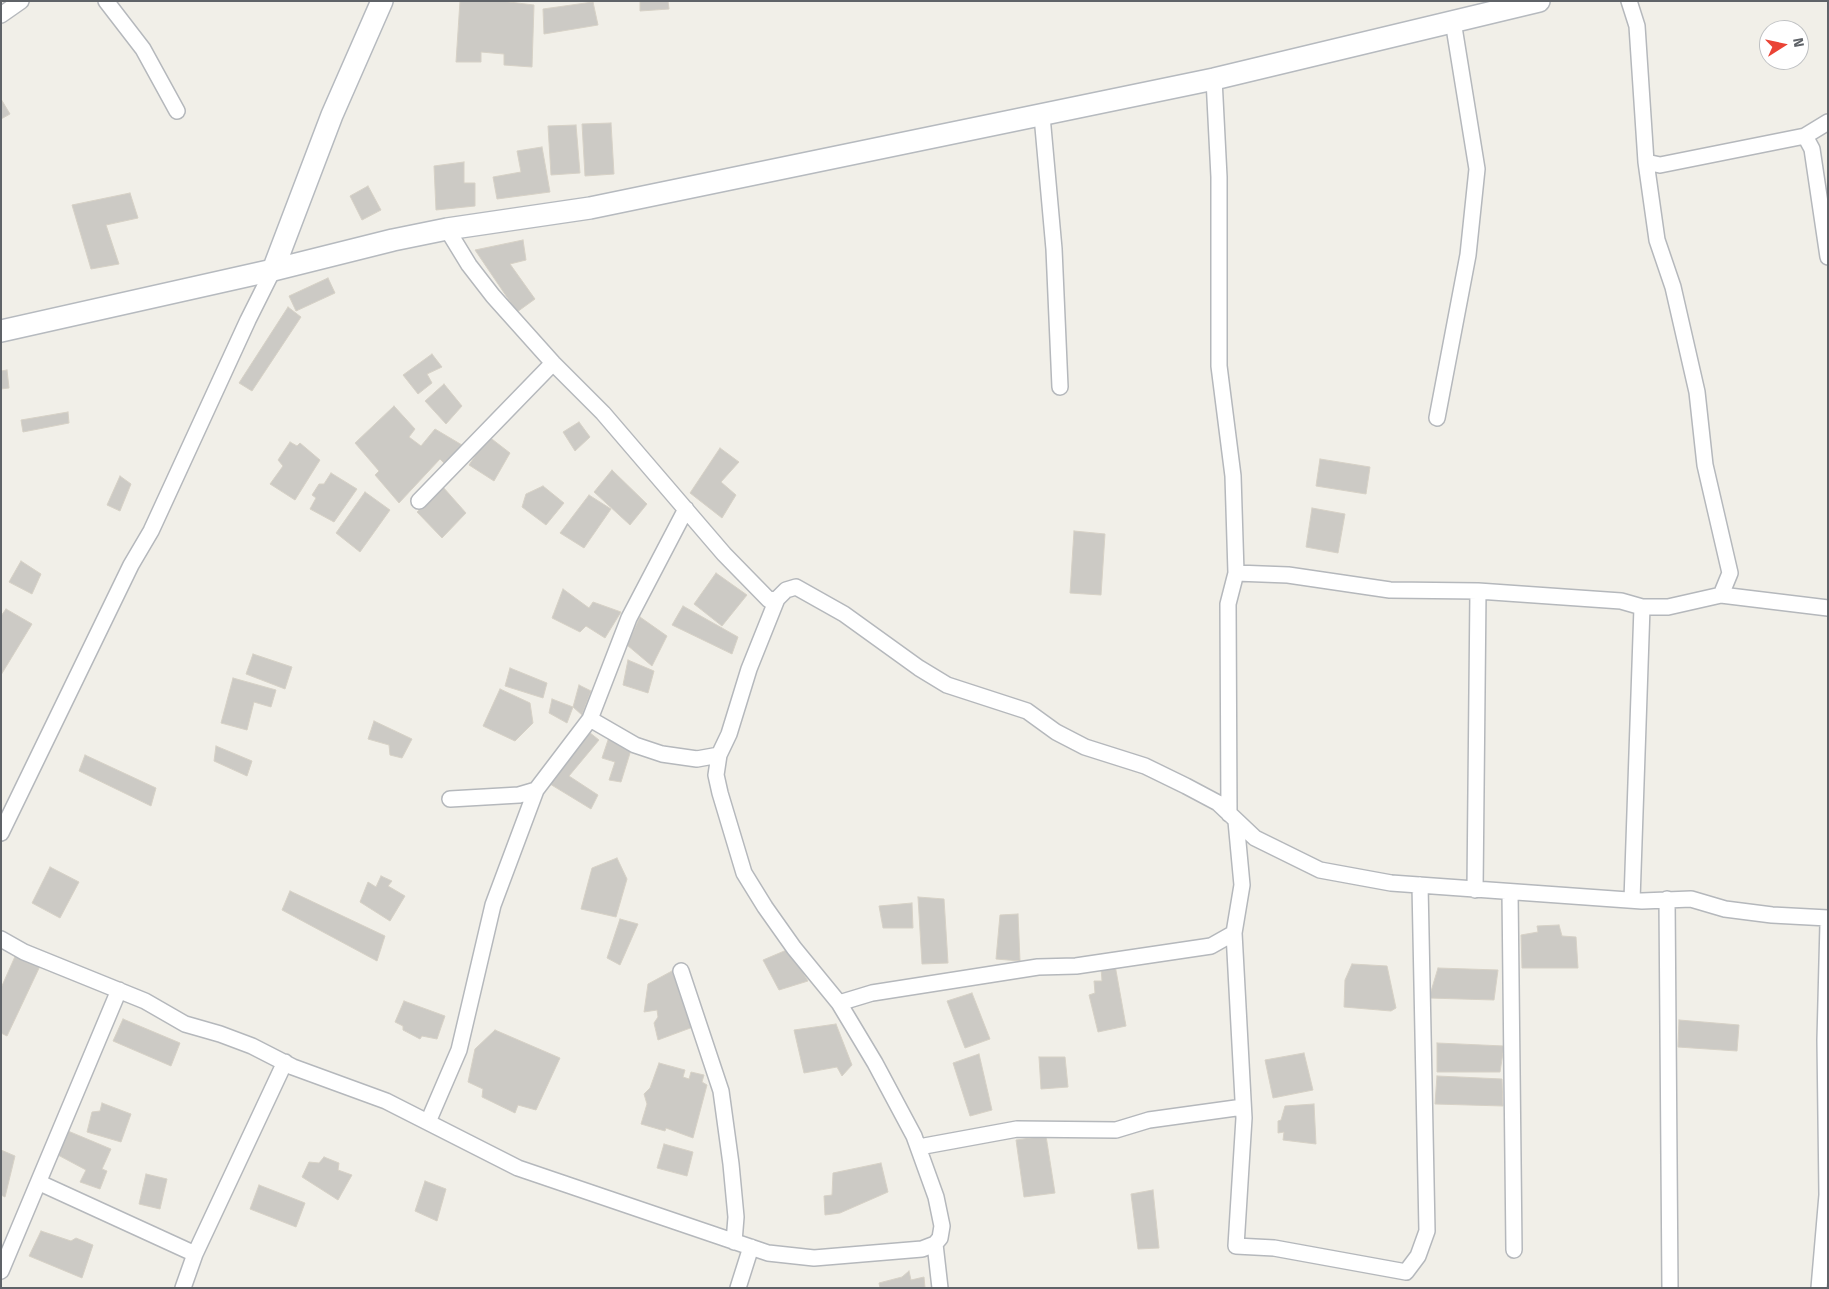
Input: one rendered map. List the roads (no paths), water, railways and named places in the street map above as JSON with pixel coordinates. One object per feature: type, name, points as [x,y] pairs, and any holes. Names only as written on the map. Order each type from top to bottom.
[{"type":"street","points":[[1,15],[21,1]]},
{"type":"street","points":[[106,1],[143,50],[177,111]]},
{"type":"street","points":[[1,833],[131,565],[151,531],[273,270],[332,114],[382,1]]},
{"type":"street","points":[[1,332],[273,270],[393,240],[447,229],[590,208],[1214,79],[1539,1]]},
{"type":"street","points":[[1629,1],[1637,26],[1646,162],[1657,240],[1673,287],[1697,392],[1705,466],[1730,573],[1721,596]]},
{"type":"street","points":[[1437,418],[1468,255],[1477,169],[1453,21]]},
{"type":"street","points":[[1214,79],[1218,177],[1219,366],[1233,476],[1236,573],[1228,604],[1233,817],[1242,885],[1234,933],[1243,1107],[1236,1246],[1274,1248],[1406,1272],[1418,1256],[1427,1231],[1420,885]]},
{"type":"street","points":[[1042,116],[1054,248],[1060,387]]},
{"type":"street","points":[[1646,162],[1660,166],[1806,136],[1828,122]]},
{"type":"street","points":[[1806,136],[1812,149],[1828,257]]},
{"type":"street","points":[[447,229],[475,272],[553,362],[603,413],[749,580],[769,600],[777,599]]},
{"type":"street","points":[[419,501],[553,362]]},
{"type":"street","points":[[428,1122],[459,1050],[493,905],[536,790],[590,720],[629,618],[686,510]]},
{"type":"street","points":[[1236,573],[1288,575],[1390,590],[1478,591],[1621,601],[1642,607],[1668,607],[1721,596],[1828,608]]},
{"type":"street","points":[[1,939],[24,952],[145,1001],[185,1024],[228,1037],[285,1062],[386,1101],[518,1168],[751,1248],[768,1253],[814,1258],[912,1250],[935,1244],[940,1238],[942,1226],[936,1197],[918,1148],[875,1063],[839,1003],[794,948],[744,873],[720,793],[716,774],[719,755],[729,734],[749,669],[777,599],[786,590],[796,587],[844,614],[918,668],[947,685],[1027,711],[1070,740],[1110,757],[1145,766],[1218,803],[1255,838],[1320,870],[1391,883],[1632,900],[1691,899],[1725,909],[1772,915],[1828,918]]},
{"type":"street","points":[[1475,890],[1478,591]]},
{"type":"street","points":[[1632,900],[1642,607]]},
{"type":"street","points":[[590,720],[635,745],[662,754],[697,759],[719,755]]},
{"type":"street","points":[[450,798],[519,795],[536,790]]},
{"type":"street","points":[[1510,892],[1514,1250]]},
{"type":"street","points":[[1667,899],[1670,1288]]},
{"type":"street","points":[[1819,1288],[1827,1195],[1825,1040],[1828,922]]},
{"type":"street","points":[[839,1003],[872,993],[1008,972],[1076,966],[1211,946],[1234,933]]},
{"type":"street","points":[[681,971],[721,1091],[736,1217],[734,1242]]},
{"type":"street","points":[[1,1271],[40,1184],[119,990]]},
{"type":"street","points":[[183,1288],[195,1254],[285,1062]]},
{"type":"street","points":[[918,1148],[1017,1129],[1116,1130],[1149,1120],[1243,1107]]},
{"type":"street","points":[[40,1184],[195,1254]]},
{"type":"street","points":[[935,1244],[940,1288]]},
{"type":"street","points":[[738,1288],[751,1248]]}]
